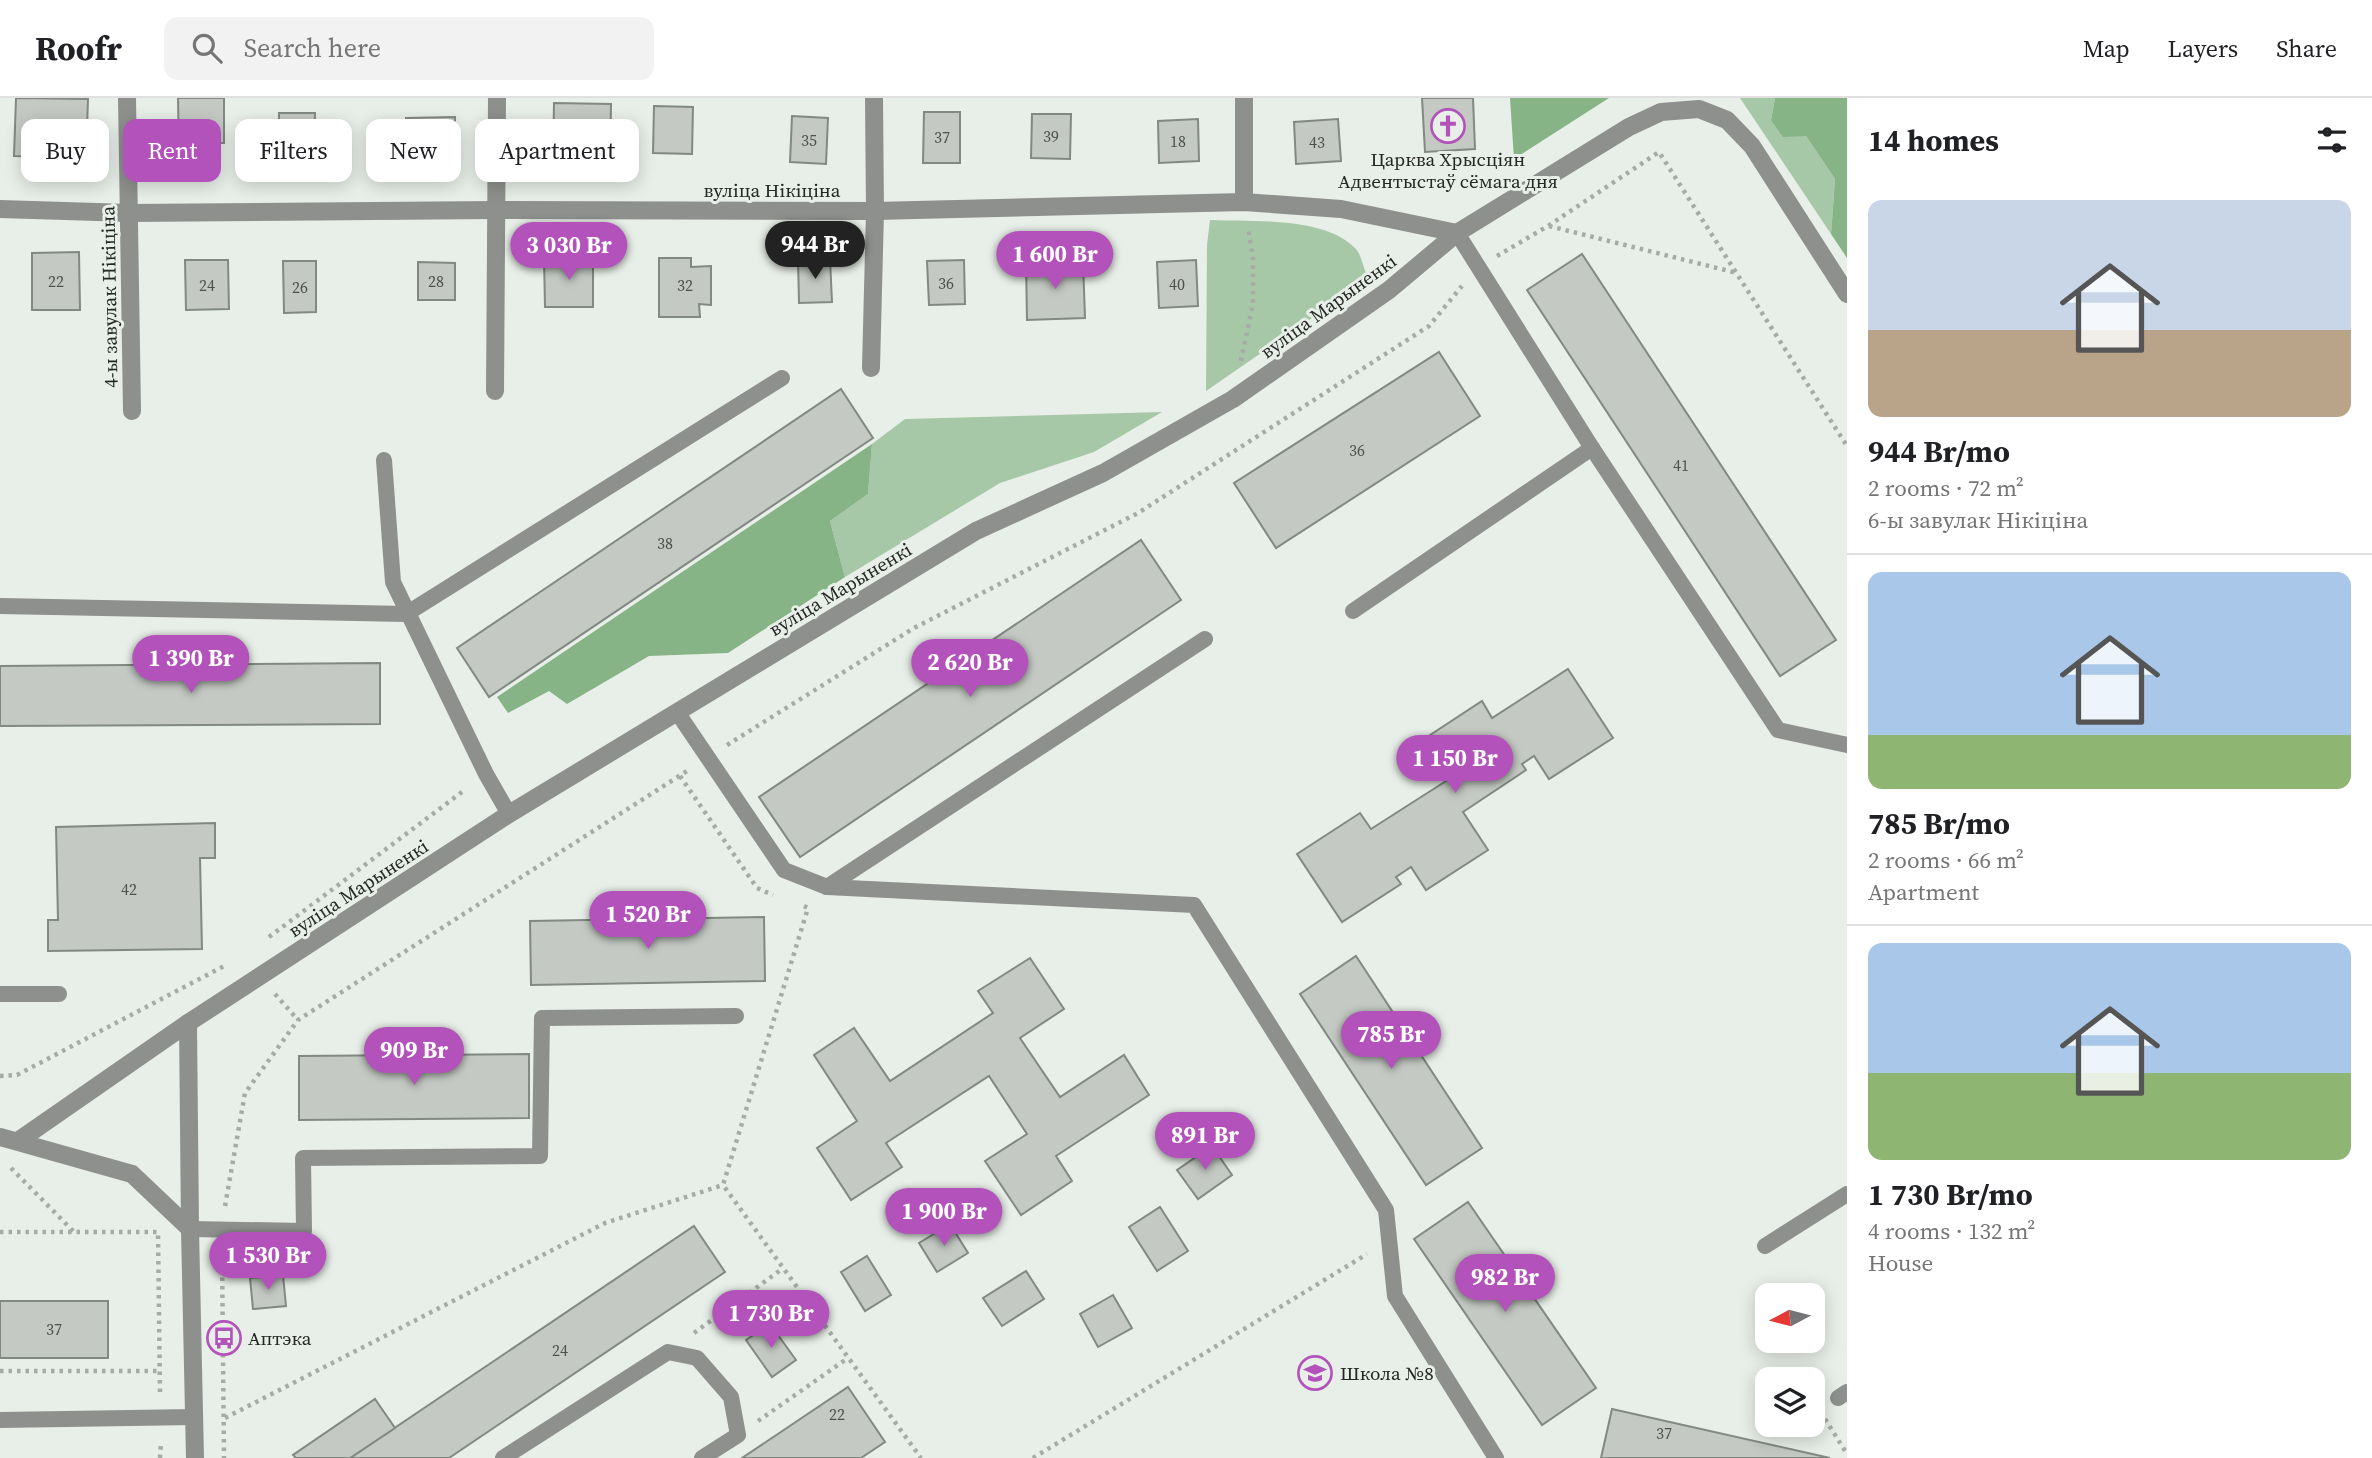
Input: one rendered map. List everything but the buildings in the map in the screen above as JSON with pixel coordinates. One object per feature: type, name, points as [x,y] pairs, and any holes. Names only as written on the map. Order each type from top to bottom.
[{"type":"street","name":"4-ы завулак Нікіціна","points":[[127,98],[132,411]]},
{"type":"street","points":[[495,391],[497,98]]},
{"type":"street","points":[[871,368],[876,211],[874,98]]},
{"type":"street","points":[[1244,98],[1244,202]]},
{"type":"street","name":"вуліца Марыненкі","points":[[18,1141],[188,1023],[509,814],[976,531],[1104,473],[1233,399],[1389,290],[1457,233],[1629,127],[1661,112],[1699,109],[1727,120],[1752,146],[1847,293]]},
{"type":"street","name":"вуліца Нікіціна","points":[[0,209],[129,213],[876,211],[1244,202],[1341,209],[1457,233]]},
{"type":"street","points":[[188,1023],[195,1458]]},
{"type":"street","points":[[0,1137],[132,1174],[190,1230]]},
{"type":"lane","points":[[1457,233],[1592,448],[1778,730],[1847,745]]},
{"type":"lane","points":[[0,606],[406,614],[782,378]]},
{"type":"lane","points":[[1353,611],[1592,448]]},
{"type":"lane","points":[[384,460],[393,582],[406,614],[486,774],[509,814]]},
{"type":"lane","points":[[827,887],[1205,639]]},
{"type":"lane","points":[[677,712],[785,870],[827,887],[1194,905],[1387,1210],[1395,1296],[1496,1458]]},
{"type":"lane","points":[[0,994],[59,994]]},
{"type":"lane","points":[[190,1230],[303,1231],[303,1158],[540,1156],[542,1018],[736,1016]]},
{"type":"lane","points":[[1765,1246],[1847,1194]]},
{"type":"lane","points":[[503,1458],[668,1352],[697,1358],[731,1397],[738,1435],[702,1458]]},
{"type":"lane","points":[[0,1420],[195,1417]]},
{"type":"path","points":[[225,1458],[221,1230],[245,1093],[298,1020],[707,757],[914,628],[1138,513],[1429,326],[1478,268],[1548,226],[1659,152],[1847,446]]},
{"type":"path","points":[[1233,399],[1253,303],[1253,258],[1244,202]]},
{"type":"path","points":[[1548,226],[1738,273]]},
{"type":"path","points":[[267,938],[486,774]]},
{"type":"path","points":[[680,776],[757,888],[782,898]]},
{"type":"path","points":[[723,1185],[808,908],[795,903]]},
{"type":"path","points":[[0,1076],[17,1075],[233,961]]},
{"type":"path","points":[[9,1166],[75,1232]]},
{"type":"path","points":[[225,1418],[605,1223],[723,1185]]},
{"type":"path","points":[[723,1185],[921,1458]]},
{"type":"path","points":[[0,1232],[158,1232],[160,1458]]},
{"type":"path","points":[[1034,1458],[1390,1241]]},
{"type":"path","points":[[668,1352],[782,1269]]},
{"type":"path","points":[[738,1435],[848,1358]]},
{"type":"path","points":[[0,1371],[159,1371]]},
{"type":"green space","points":[[1510,98],[1609,98],[1514,159]]},
{"type":"green space","points":[[1740,98],[1775,98],[1771,120],[1806,136],[1835,179],[1831,234]]},
{"type":"green space","points":[[1775,98],[1847,98],[1847,258],[1831,234],[1835,179],[1806,136],[1783,137],[1771,120]]},
{"type":"green space","points":[[1210,220],[1267,221],[1326,231],[1343,238],[1356,249],[1366,273],[1360,285],[1206,391],[1207,245]]},
{"type":"green space","points":[[1162,412],[1094,452],[1000,483],[845,577],[830,521],[868,494],[872,444],[905,419]]},
{"type":"green space","points":[[872,444],[868,494],[830,521],[845,577],[728,653],[649,656],[567,704],[549,691],[508,713],[497,697]]},
{"type":"place","name":"Царква Хрысціян Адвентыстаў сёмага дня","points":[[1448,126]]},
{"type":"place","name":"Аптэка","points":[[224,1338]]},
{"type":"place","name":"Школа №8","points":[[1315,1373]]}]
